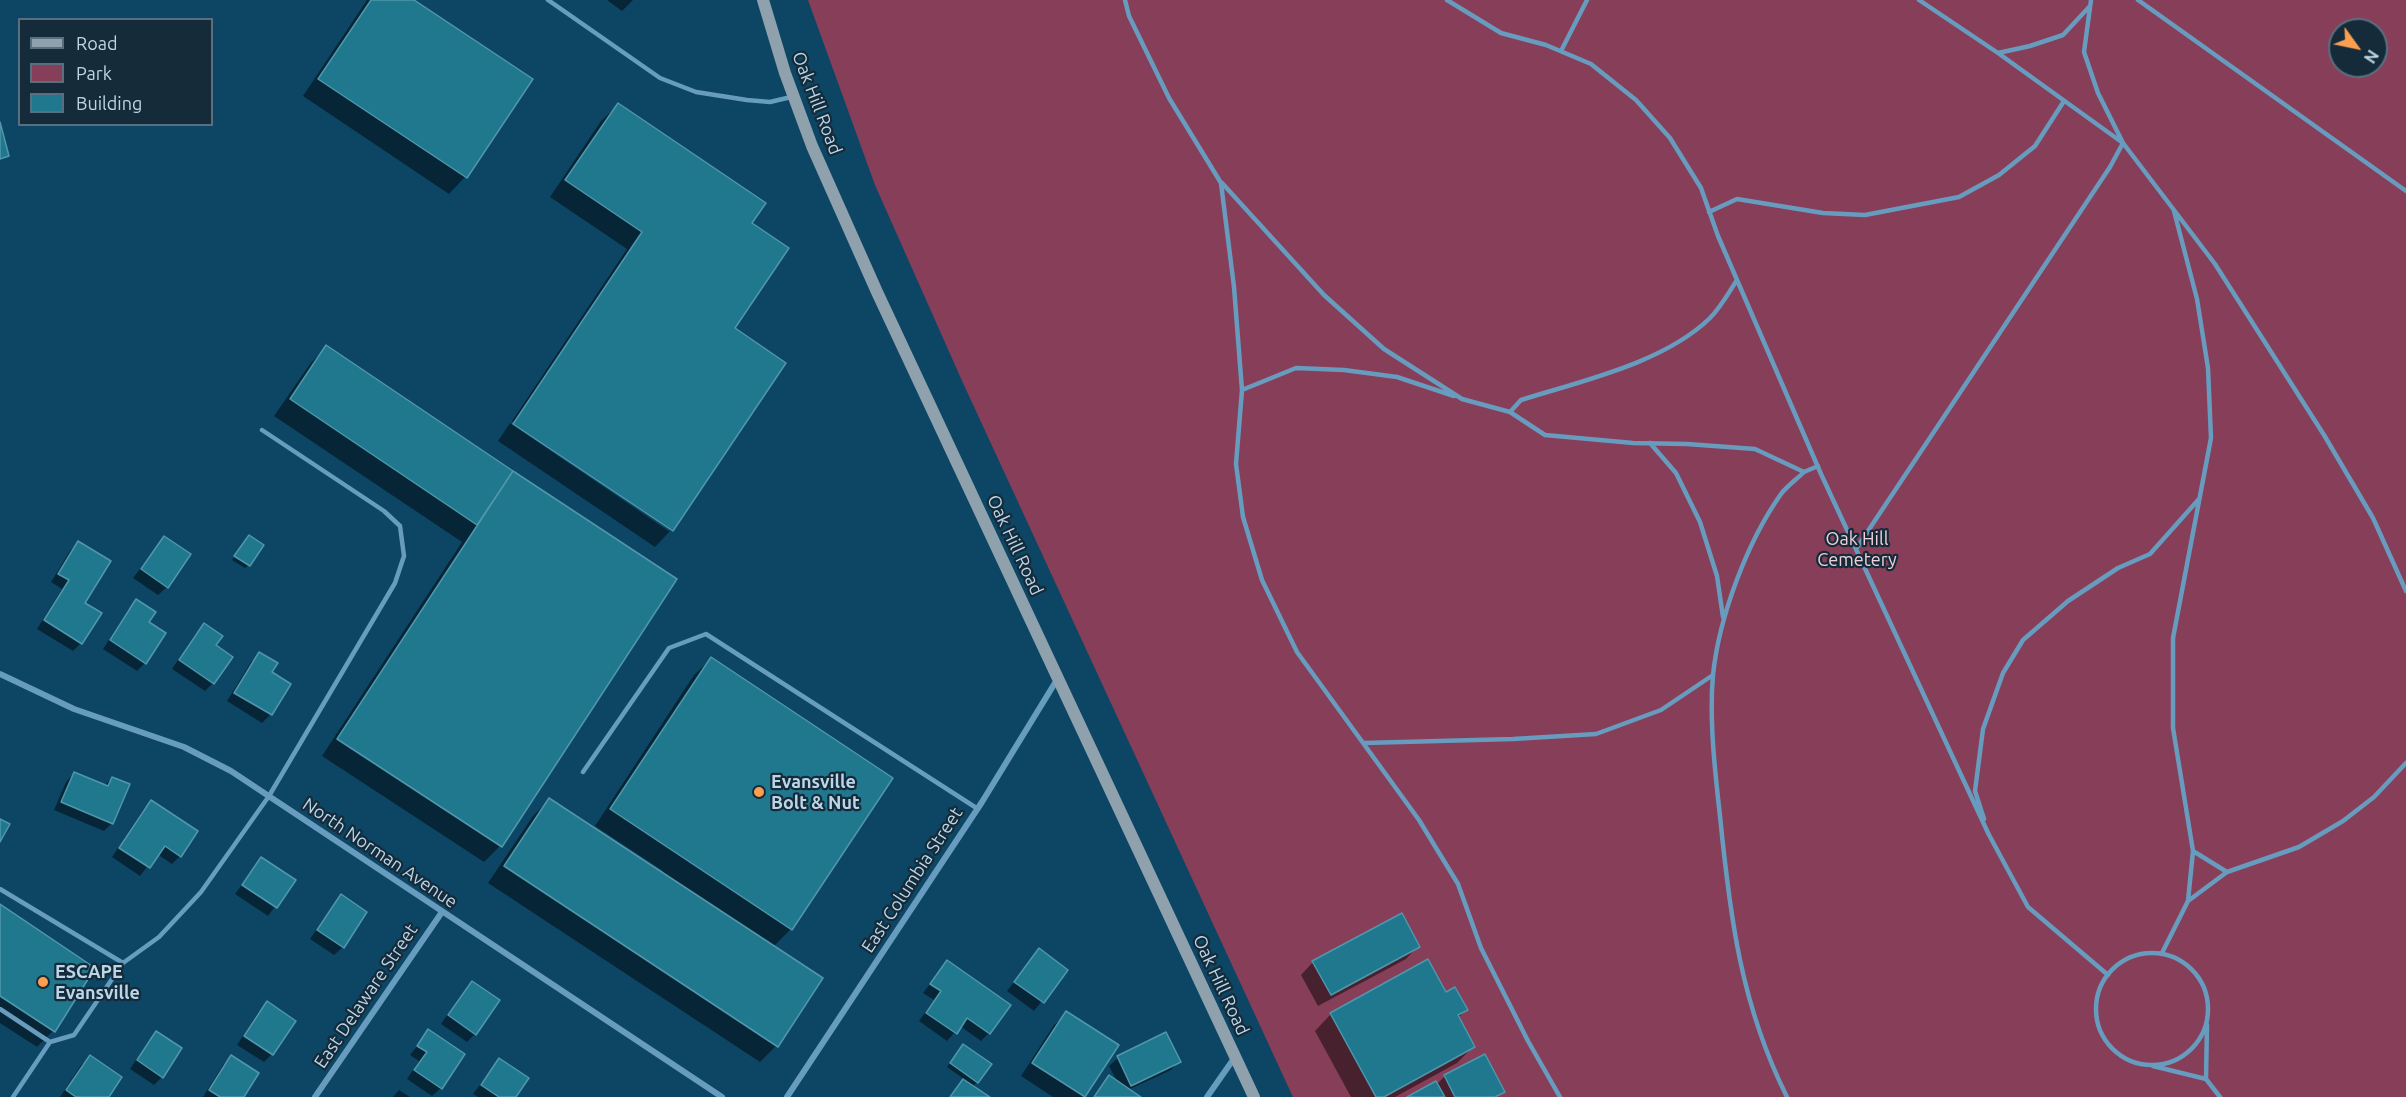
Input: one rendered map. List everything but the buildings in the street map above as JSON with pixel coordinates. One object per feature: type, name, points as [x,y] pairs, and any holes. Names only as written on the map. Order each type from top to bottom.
[{"type":"main road","name":"Oak Hill Road","points":[[763,0],[812,146],[877,292],[1254,1097]]},
{"type":"street","name":"North Norman Avenue","points":[[0,674],[74,709],[184,747],[231,771],[722,1097]]},
{"type":"street","name":"East Columbia Street","points":[[788,1097],[978,809],[1058,677]]},
{"type":"street","name":"East Delaware Street","points":[[315,1097],[442,912]]},
{"type":"street","points":[[1208,1097],[1235,1057]]},
{"type":"lane","points":[[548,0],[660,78],[696,92],[770,102],[794,95]]},
{"type":"lane","points":[[1125,0],[1129,16],[1169,98],[1221,183],[1324,295],[1375,341],[1462,399]]},
{"type":"lane","points":[[1447,0],[1501,33],[1562,51],[1591,64],[1636,100],[1670,138],[1701,188],[1737,280],[1818,466],[1989,835],[2028,908],[2108,975]]},
{"type":"lane","points":[[1562,51],[1587,0]]},
{"type":"lane","points":[[1919,0],[1998,53],[2123,143]]},
{"type":"lane","points":[[2138,0],[2406,191]]},
{"type":"lane","points":[[1998,53],[2063,35],[2091,3]]},
{"type":"lane","points":[[2091,3],[2084,52],[2098,93],[2123,143],[2215,264],[2324,435],[2373,518],[2406,591]]},
{"type":"lane","points":[[1709,212],[1737,199],[1823,213],[1865,215],[1959,197],[1999,175],[2035,146],[2064,101]]},
{"type":"lane","points":[[1856,549],[2110,167],[2123,143]]},
{"type":"lane","points":[[1221,183],[1234,287],[1242,390],[1236,464],[1243,517],[1262,580],[1297,652],[1419,820],[1458,884],[1481,948],[1528,1041],[1560,1097]]},
{"type":"lane","points":[[2163,953],[2188,901],[2193,851],[2174,728],[2173,638],[2211,438],[2208,368],[2197,300],[2174,210]]},
{"type":"lane","points":[[1510,412],[1521,400],[1639,361],[1680,340],[1711,317],[1737,280]]},
{"type":"lane","points":[[1242,390],[1296,368],[1344,370],[1397,377],[1510,412],[1545,435],[1755,449],[1804,472]]},
{"type":"lane","points":[[13,1097],[50,1042],[74,1035],[123,963],[159,937],[201,892],[269,796],[395,583],[404,556],[400,526],[384,511],[262,430]]},
{"type":"lane","points":[[1650,443],[1676,473],[1700,522],[1717,576],[1724,623]]},
{"type":"lane","points":[[1786,1097],[1768,1060],[1744,984],[1728,897],[1714,762],[1713,675],[1728,604],[1757,534],[1782,492],[1804,472],[1818,466]]},
{"type":"lane","points":[[1989,835],[1976,791],[1983,729],[2003,673],[2023,640],[2068,602],[2118,568],[2150,554],[2201,497]]},
{"type":"lane","points":[[583,772],[669,648],[706,634],[978,809]]},
{"type":"lane","points":[[1364,743],[1596,734],[1661,710],[1713,675]]},
{"type":"lane","points":[[2188,901],[2227,872],[2299,847],[2343,821],[2374,797],[2406,763]]},
{"type":"lane","points":[[2193,851],[2227,872]]},
{"type":"lane","points":[[0,889],[123,963]]},
{"type":"lane","points":[[2206,1079],[2208,1003],[2204,985],[2194,970],[2179,959],[2163,953],[2144,952],[2127,958],[2112,968],[2101,983],[2096,1000],[2096,1018],[2103,1036],[2115,1051],[2131,1062],[2206,1079],[2220,1097]]},
{"type":"lane","points":[[0,1009],[50,1042]]},
{"type":"lane","points":[[2150,1065],[2169,1063],[2186,1054],[2199,1040],[2207,1022]]},
{"type":"green space","name":"Oak Hill Cemetery","points":[[808,0],[2406,0],[2406,1097],[1293,1097],[963,383],[875,185]]},
{"type":"place","name":"Evansville Bolt & Nut","points":[[759,792]]},
{"type":"place","name":"ESCAPE Evansville","points":[[43,982]]}]
